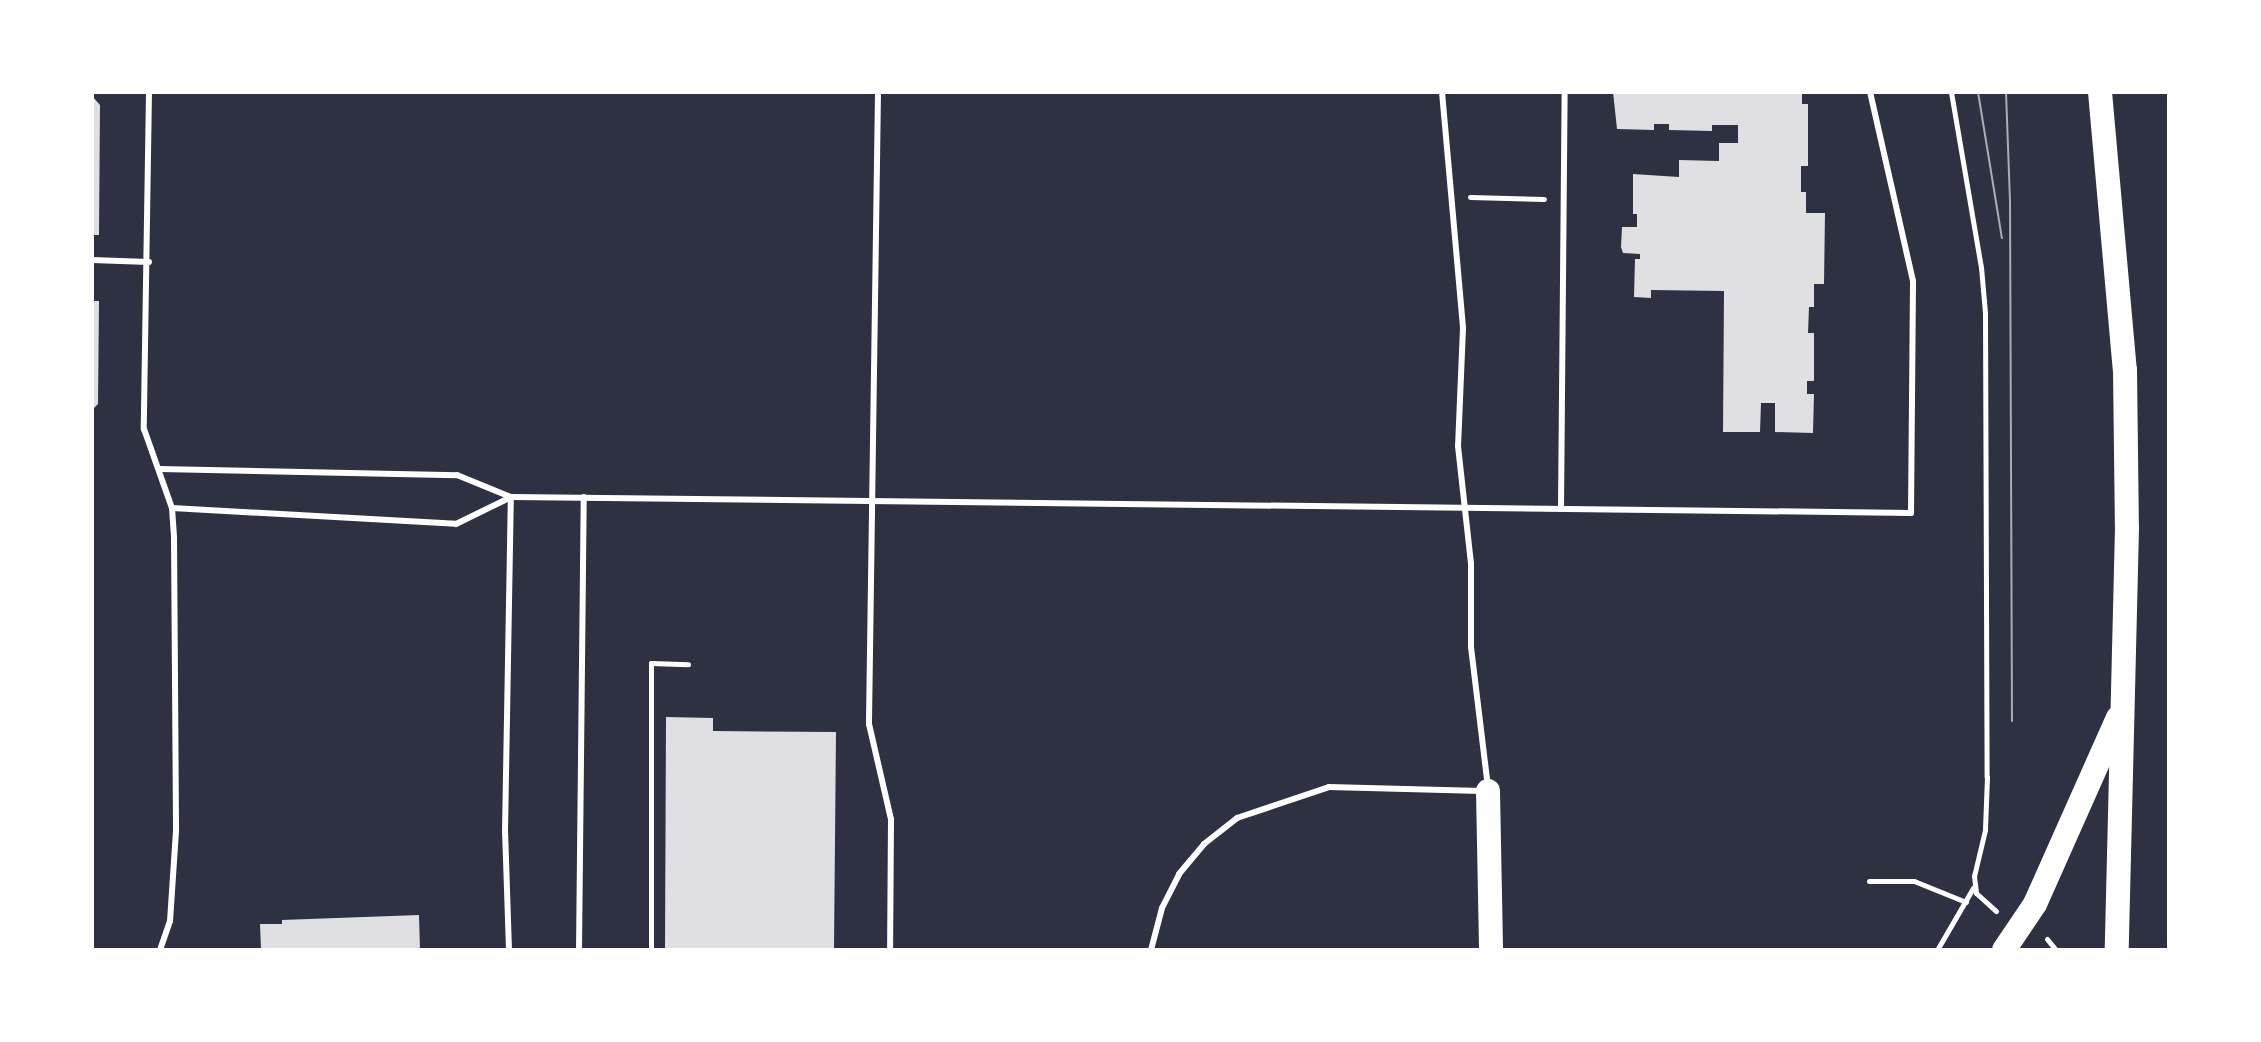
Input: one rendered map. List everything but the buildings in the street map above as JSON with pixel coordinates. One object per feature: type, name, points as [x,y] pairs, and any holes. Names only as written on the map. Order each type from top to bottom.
[{"type":"highway","points":[[2100,92],[2125,370],[2127,528],[2117,950]]},
{"type":"highway","points":[[2004,950],[2035,904],[2123,708]]},
{"type":"highway","points":[[1488,791],[1491,950]]},
{"type":"lane","points":[[149,92],[149,262],[144,429],[172,508],[176,831],[170,921],[160,950]]},
{"type":"lane","points":[[878,92],[869,724],[891,819],[890,950]]},
{"type":"lane","points":[[1151,950],[1169,891],[1204,844],[1237,818],[1329,787],[1488,791],[1471,647],[1471,563],[1458,446],[1463,328],[1442,92]]},
{"type":"lane","points":[[1561,509],[1565,92]]},
{"type":"lane","points":[[160,469],[457,475],[511,497],[1911,513],[1913,281],[1870,92]]},
{"type":"lane","points":[[92,260],[149,262]]},
{"type":"lane","points":[[172,508],[456,524],[511,497]]},
{"type":"lane","points":[[509,950],[505,832],[511,497]]},
{"type":"lane","points":[[579,950],[584,497]]},
{"type":"path","points":[[1937,950],[1974,887],[1985,830],[1987,777],[1985,313],[1979,254],[1951,92]]},
{"type":"path","points":[[1453,196],[1545,199],[1564,205]]},
{"type":"path","points":[[651,950],[651,663],[688,664]]},
{"type":"path","points":[[1869,881],[1914,881],[1966,902]]},
{"type":"path","points":[[1974,887],[1984,902],[2004,915]]},
{"type":"path","points":[[2044,936],[2056,950]]},
{"type":"tram line","points":[[1978,92],[2002,238]]},
{"type":"tram line","points":[[2006,92],[2010,200],[2012,721]]}]
